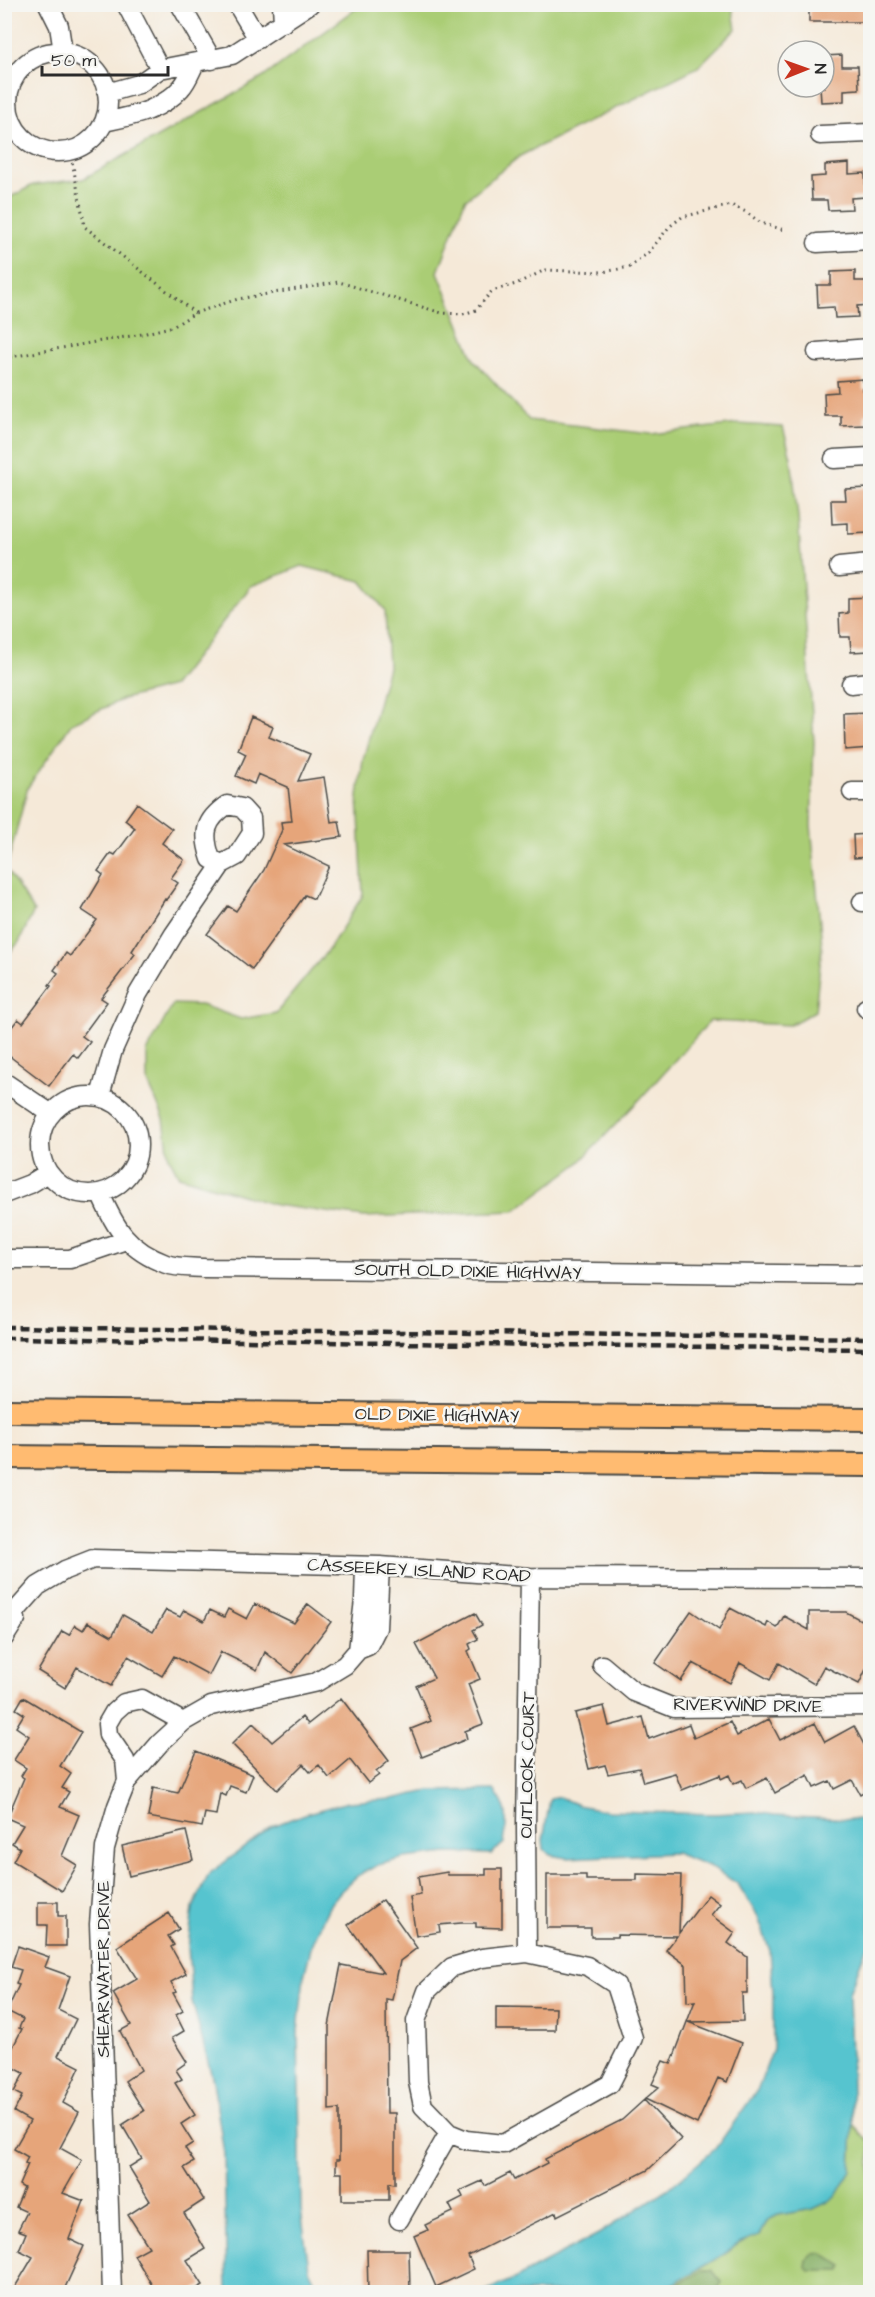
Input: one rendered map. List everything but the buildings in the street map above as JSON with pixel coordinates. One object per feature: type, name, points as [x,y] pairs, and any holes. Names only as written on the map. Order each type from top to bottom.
[{"type":"main road","name":"OLD DIXIE HIGHWAY","points":[[4,1411],[870,1419]]},
{"type":"main road","points":[[4,1457],[870,1465]]},
{"type":"street","points":[[48,4],[59,26],[63,52]]},
{"type":"street","points":[[126,4],[159,69]]},
{"type":"street","points":[[180,4],[203,62]]},
{"type":"street","points":[[237,4],[258,39]]},
{"type":"street","points":[[107,93],[139,84],[159,69],[232,55],[258,39],[282,14],[310,4]]},
{"type":"street","points":[[63,52],[90,64],[100,76],[107,93],[104,122],[96,135],[85,145],[70,151],[55,153],[38,149],[9,130],[8,99],[11,84],[20,70],[31,60],[47,53],[63,52]]},
{"type":"street","points":[[104,122],[142,114],[166,102],[203,62]]},
{"type":"street","points":[[820,135],[870,133]]},
{"type":"street","points":[[817,243],[870,240]]},
{"type":"street","points":[[817,352],[870,348]]},
{"type":"street","points":[[834,459],[870,457]]},
{"type":"street","points":[[839,567],[870,564]]},
{"type":"street","points":[[851,684],[870,682]]},
{"type":"street","points":[[852,792],[870,792]]},
{"type":"street","points":[[100,1096],[113,1050],[138,994],[174,934],[222,864]]},
{"type":"street","points":[[4,1082],[50,1113]]},
{"type":"street","points":[[86,1095],[100,1096],[120,1106],[131,1119],[137,1136],[138,1152],[133,1166],[118,1185],[100,1193],[84,1194],[68,1190],[48,1173],[39,1149],[41,1130],[50,1113],[61,1103],[86,1095]]},
{"type":"street","points":[[4,1194],[30,1184],[48,1173]]},
{"type":"street","name":"SOUTH OLD DIXIE HIGHWAY","points":[[100,1193],[108,1213],[126,1240],[167,1264],[204,1268],[870,1275]]},
{"type":"street","points":[[4,1259],[70,1259],[126,1240]]},
{"type":"street","name":"CASSEEKEY ISLAND ROAD","points":[[4,1638],[16,1619],[14,1613],[38,1586],[65,1570],[93,1559],[373,1566],[530,1577],[870,1578]]},
{"type":"street","name":"SHEARWATER DRIVE","points":[[112,2292],[99,1924],[105,1848],[117,1806],[127,1781],[160,1743],[183,1722],[212,1706],[317,1682],[345,1665],[358,1650],[368,1646],[377,1628],[373,1566]]},
{"type":"street","name":"OUTLOOK COURT","points":[[527,1953],[526,1825],[530,1577]]},
{"type":"street","name":"RIVERWIND DRIVE","points":[[602,1665],[634,1692],[674,1708],[870,1706]]},
{"type":"street","points":[[127,1781],[125,1760],[108,1735],[107,1724],[114,1712],[124,1703],[142,1699],[183,1722]]},
{"type":"street","points":[[527,1953],[587,1966],[616,1985],[633,2038],[610,2084],[503,2144],[466,2140],[449,2133],[423,2106],[418,2082],[416,2021],[427,1991],[452,1967],[482,1958],[527,1953]]},
{"type":"street","points":[[399,2220],[449,2133]]},
{"type":"path","points":[[70,151],[85,227],[195,313]]},
{"type":"path","points":[[4,358],[142,334],[174,326],[195,313],[238,299],[339,282],[442,313],[463,314],[476,310],[492,291],[516,284],[545,270],[603,272],[630,267],[649,252],[669,227],[682,217],[730,205],[746,212],[761,223],[784,230]]},
{"type":"green space","points":[[361,5],[732,5],[736,29],[698,67],[520,156],[465,200],[438,272],[474,360],[529,420],[651,434],[738,424],[783,427],[791,458],[798,517],[814,742],[811,825],[822,946],[815,1011],[790,1025],[710,1021],[578,1164],[514,1211],[364,1217],[275,1205],[179,1176],[169,1157],[164,1119],[147,1080],[147,1052],[173,1004],[201,1005],[241,1019],[276,1013],[329,949],[363,895],[358,796],[363,760],[388,667],[385,610],[361,581],[302,566],[251,586],[173,686],[123,699],[72,723],[28,787],[6,869],[34,911],[19,942],[5,958],[5,200],[33,185],[83,179],[262,78]]},
{"type":"green space","points":[[853,2124],[870,2143],[870,2292],[659,2292],[728,2252],[739,2243],[759,2235],[768,2220],[778,2215],[813,2209],[836,2196],[851,2170]]},
{"type":"green space","points":[[822,2253],[843,2266],[842,2271],[810,2271],[806,2267],[807,2260],[814,2254]]},
{"type":"green space","points":[[703,2270],[712,2270],[722,2282],[717,2292],[664,2292]]},
{"type":"water","points":[[494,1790],[503,1803],[506,1821],[504,1843],[491,1854],[447,1853],[404,1858],[378,1865],[357,1876],[331,1903],[311,1948],[304,1976],[298,2031],[301,2210],[309,2269],[320,2292],[227,2292],[224,2154],[213,2081],[192,2001],[188,1947],[193,1908],[209,1874],[273,1826],[304,1814],[348,1802],[392,1799],[429,1791]]},
{"type":"water","points":[[559,1797],[578,1805],[608,1811],[714,1814],[755,1812],[870,1820],[870,1944],[865,1951],[849,1993],[853,2124],[851,2170],[836,2196],[828,2202],[813,2209],[778,2215],[768,2220],[759,2235],[739,2243],[728,2252],[659,2292],[483,2292],[516,2278],[600,2233],[668,2189],[715,2149],[758,2089],[773,2049],[770,1951],[757,1915],[738,1884],[709,1866],[675,1853],[567,1858],[550,1855],[544,1849],[543,1840],[550,1799]]},
{"type":"railway","points":[[4,1327],[870,1338]]},
{"type":"railway","points":[[4,1338],[870,1349]]}]
